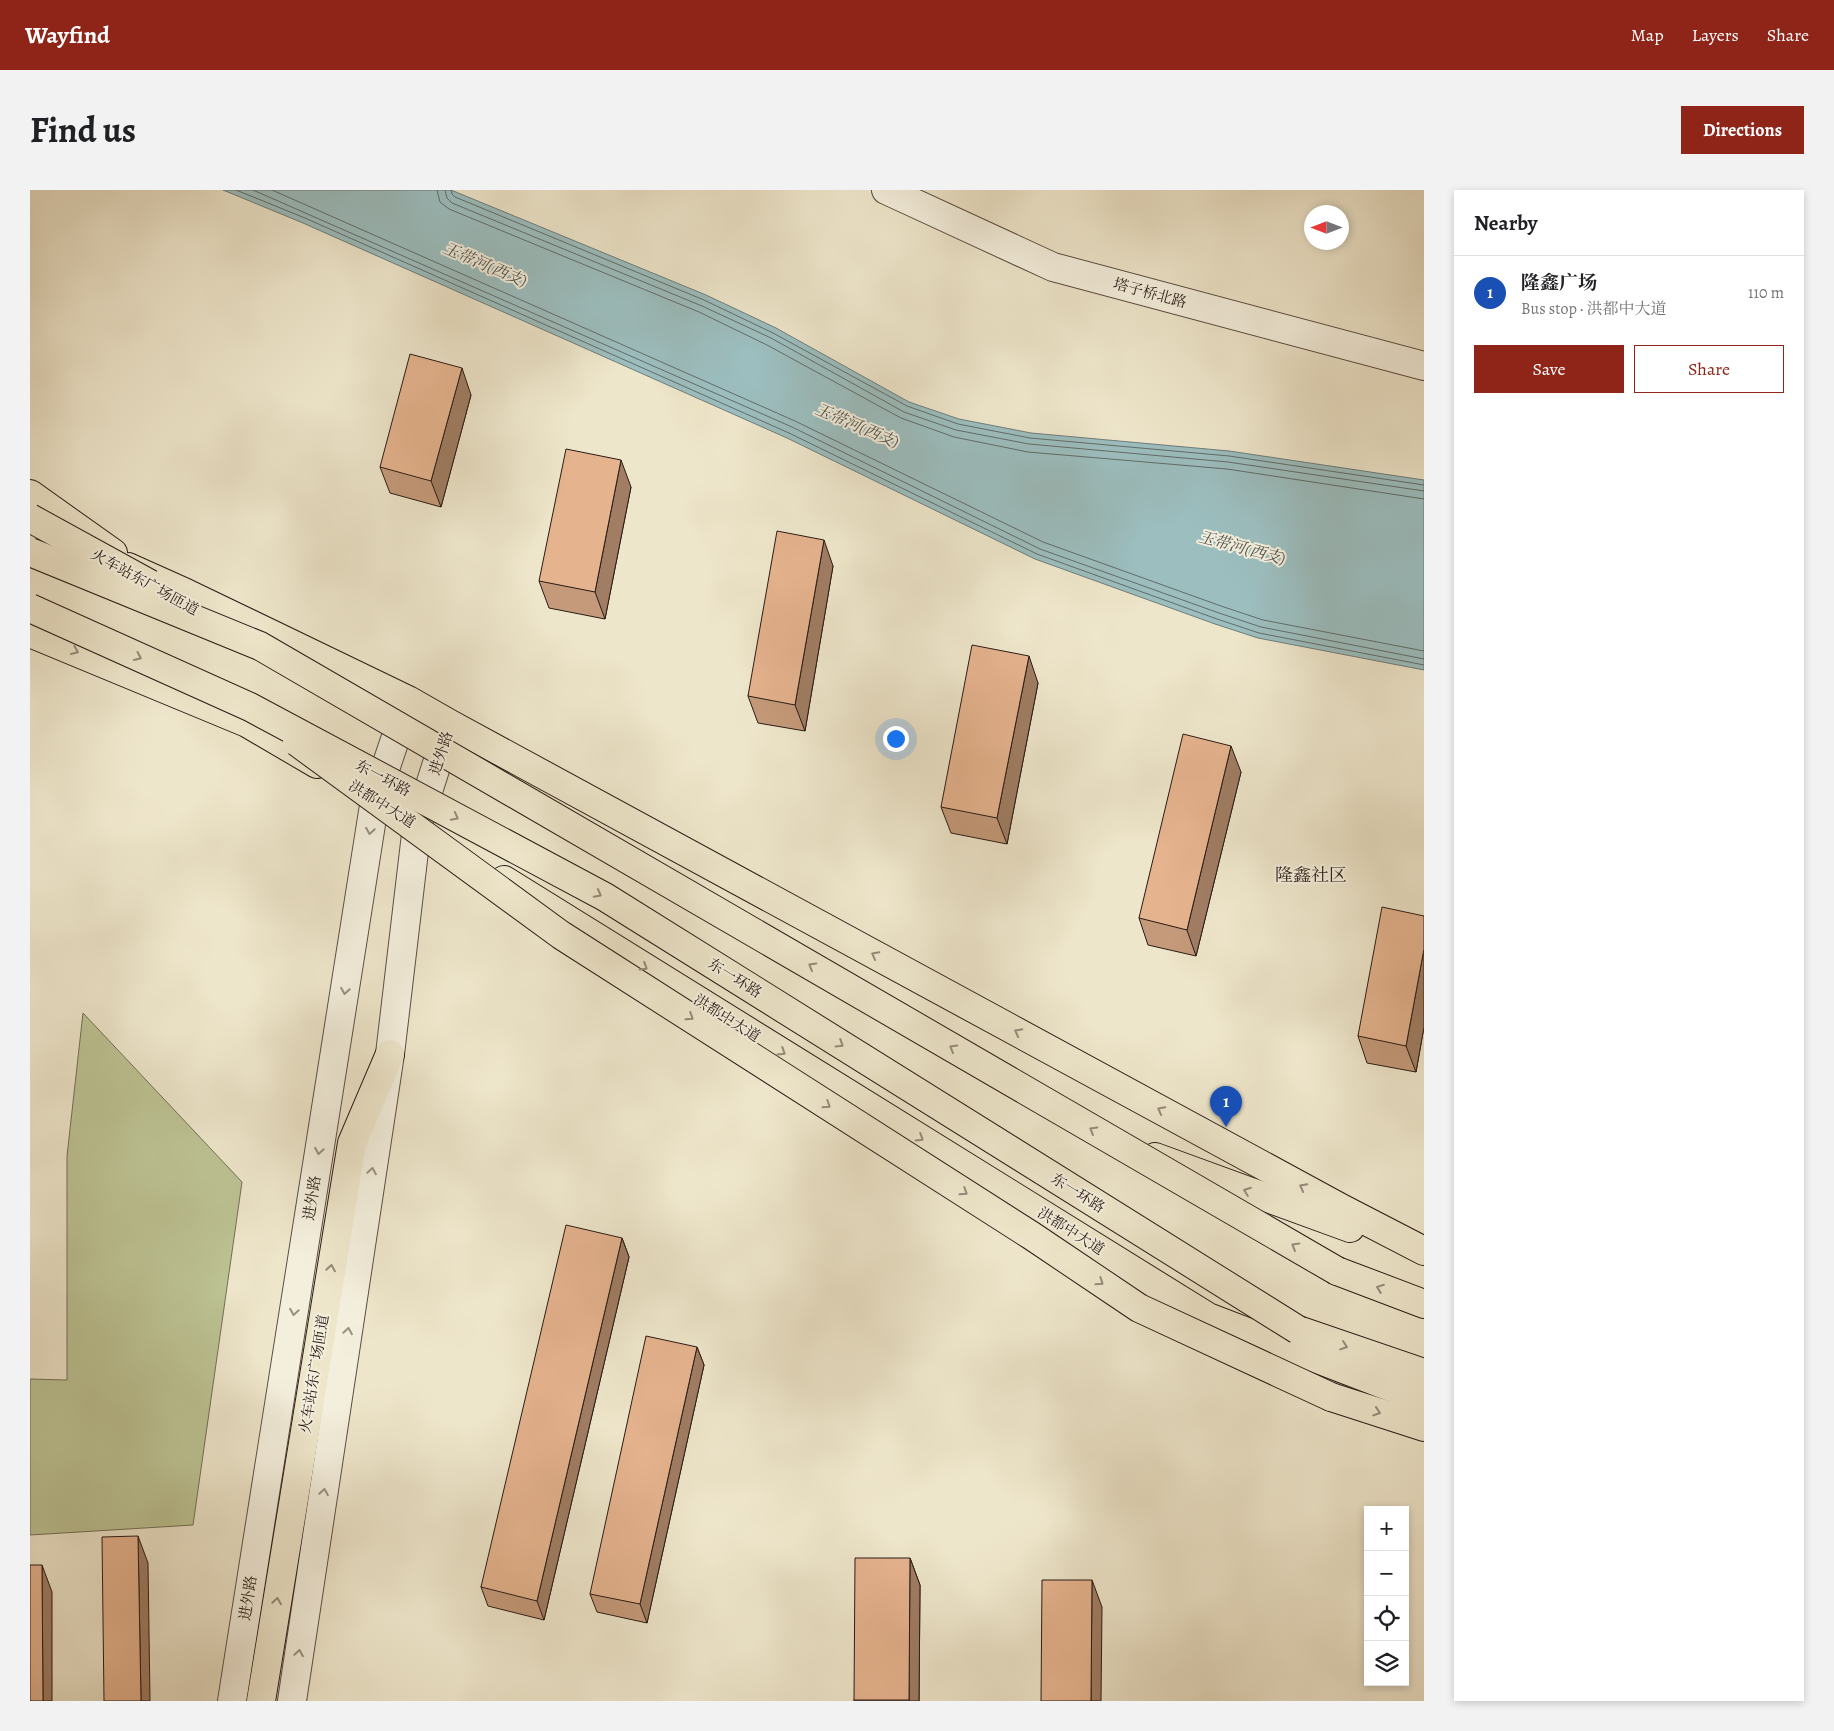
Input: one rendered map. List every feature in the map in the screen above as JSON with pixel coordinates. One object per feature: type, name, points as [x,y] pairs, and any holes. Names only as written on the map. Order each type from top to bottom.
[{"type":"main road","points":[[30,494],[137,570]]},
{"type":"main road","name":"火车站东广场匝道","points":[[30,518],[260,646]]},
{"type":"main road","points":[[30,535],[137,570],[408,700],[1341,1208],[1424,1251]]},
{"type":"main road","points":[[30,552],[260,646],[1337,1271],[1424,1304]]},
{"type":"main road","name":"东一环路","points":[[30,608],[250,707],[605,898],[1298,1330],[1424,1373]]},
{"type":"main road","name":"洪都中大道","points":[[30,633],[247,723],[376,799],[1208,1316],[1424,1400]]},
{"type":"main road","points":[[250,707],[561,935],[1032,1236],[1139,1308],[1331,1397],[1424,1427]]},
{"type":"main road","name":"火车站东广场匝道","points":[[261,1701],[352,1143],[390,1054]]},
{"type":"main road","points":[[1117,1144],[1424,1255]]},
{"type":"street","name":"塔子桥北路","points":[[886,190],[1053,267],[1424,366]]},
{"type":"street","name":"进外路","points":[[232,1701],[376,799],[408,700]]},
{"type":"street","name":"进外路","points":[[292,1701],[390,1054],[417,826],[450,724]]},
{"type":"green space","points":[[83,1013],[242,1182],[193,1525],[30,1535],[30,1379],[67,1380],[67,1156]]},
{"type":"water","name":"玉带河(西支)","points":[[223,190],[451,190],[706,295],[776,328],[909,402],[959,419],[1031,433],[1229,451],[1424,480],[1424,670],[1258,638],[1035,559],[787,438],[303,223]]},
{"type":"building","points":[[410,354],[462,368],[431,481],[380,467]]},
{"type":"building","points":[[566,449],[621,460],[595,592],[539,581]]},
{"type":"building","points":[[777,531],[824,540],[795,705],[748,696]]},
{"type":"building","points":[[972,645],[1029,656],[997,818],[941,807]]},
{"type":"building","points":[[1183,734],[1231,746],[1187,930],[1139,918]]},
{"type":"building","points":[[1382,907],[1424,916],[1424,949],[1406,1046],[1358,1036]]},
{"type":"building","points":[[566,1225],[622,1238],[537,1601],[481,1587]]},
{"type":"building","points":[[646,1336],[697,1347],[640,1604],[590,1594]]},
{"type":"building","points":[[138,1536],[141,1701],[104,1701],[102,1537]]},
{"type":"building","points":[[855,1558],[910,1558],[909,1700],[854,1700]]},
{"type":"building","points":[[30,1565],[42,1565],[43,1701],[30,1701]]},
{"type":"building","points":[[1042,1580],[1092,1580],[1091,1701],[1041,1701]]},
{"type":"place","name":"隆鑫广场","points":[[1226,1127]]},
{"type":"district","name":"隆鑫社区","points":[[1311,875]]}]
